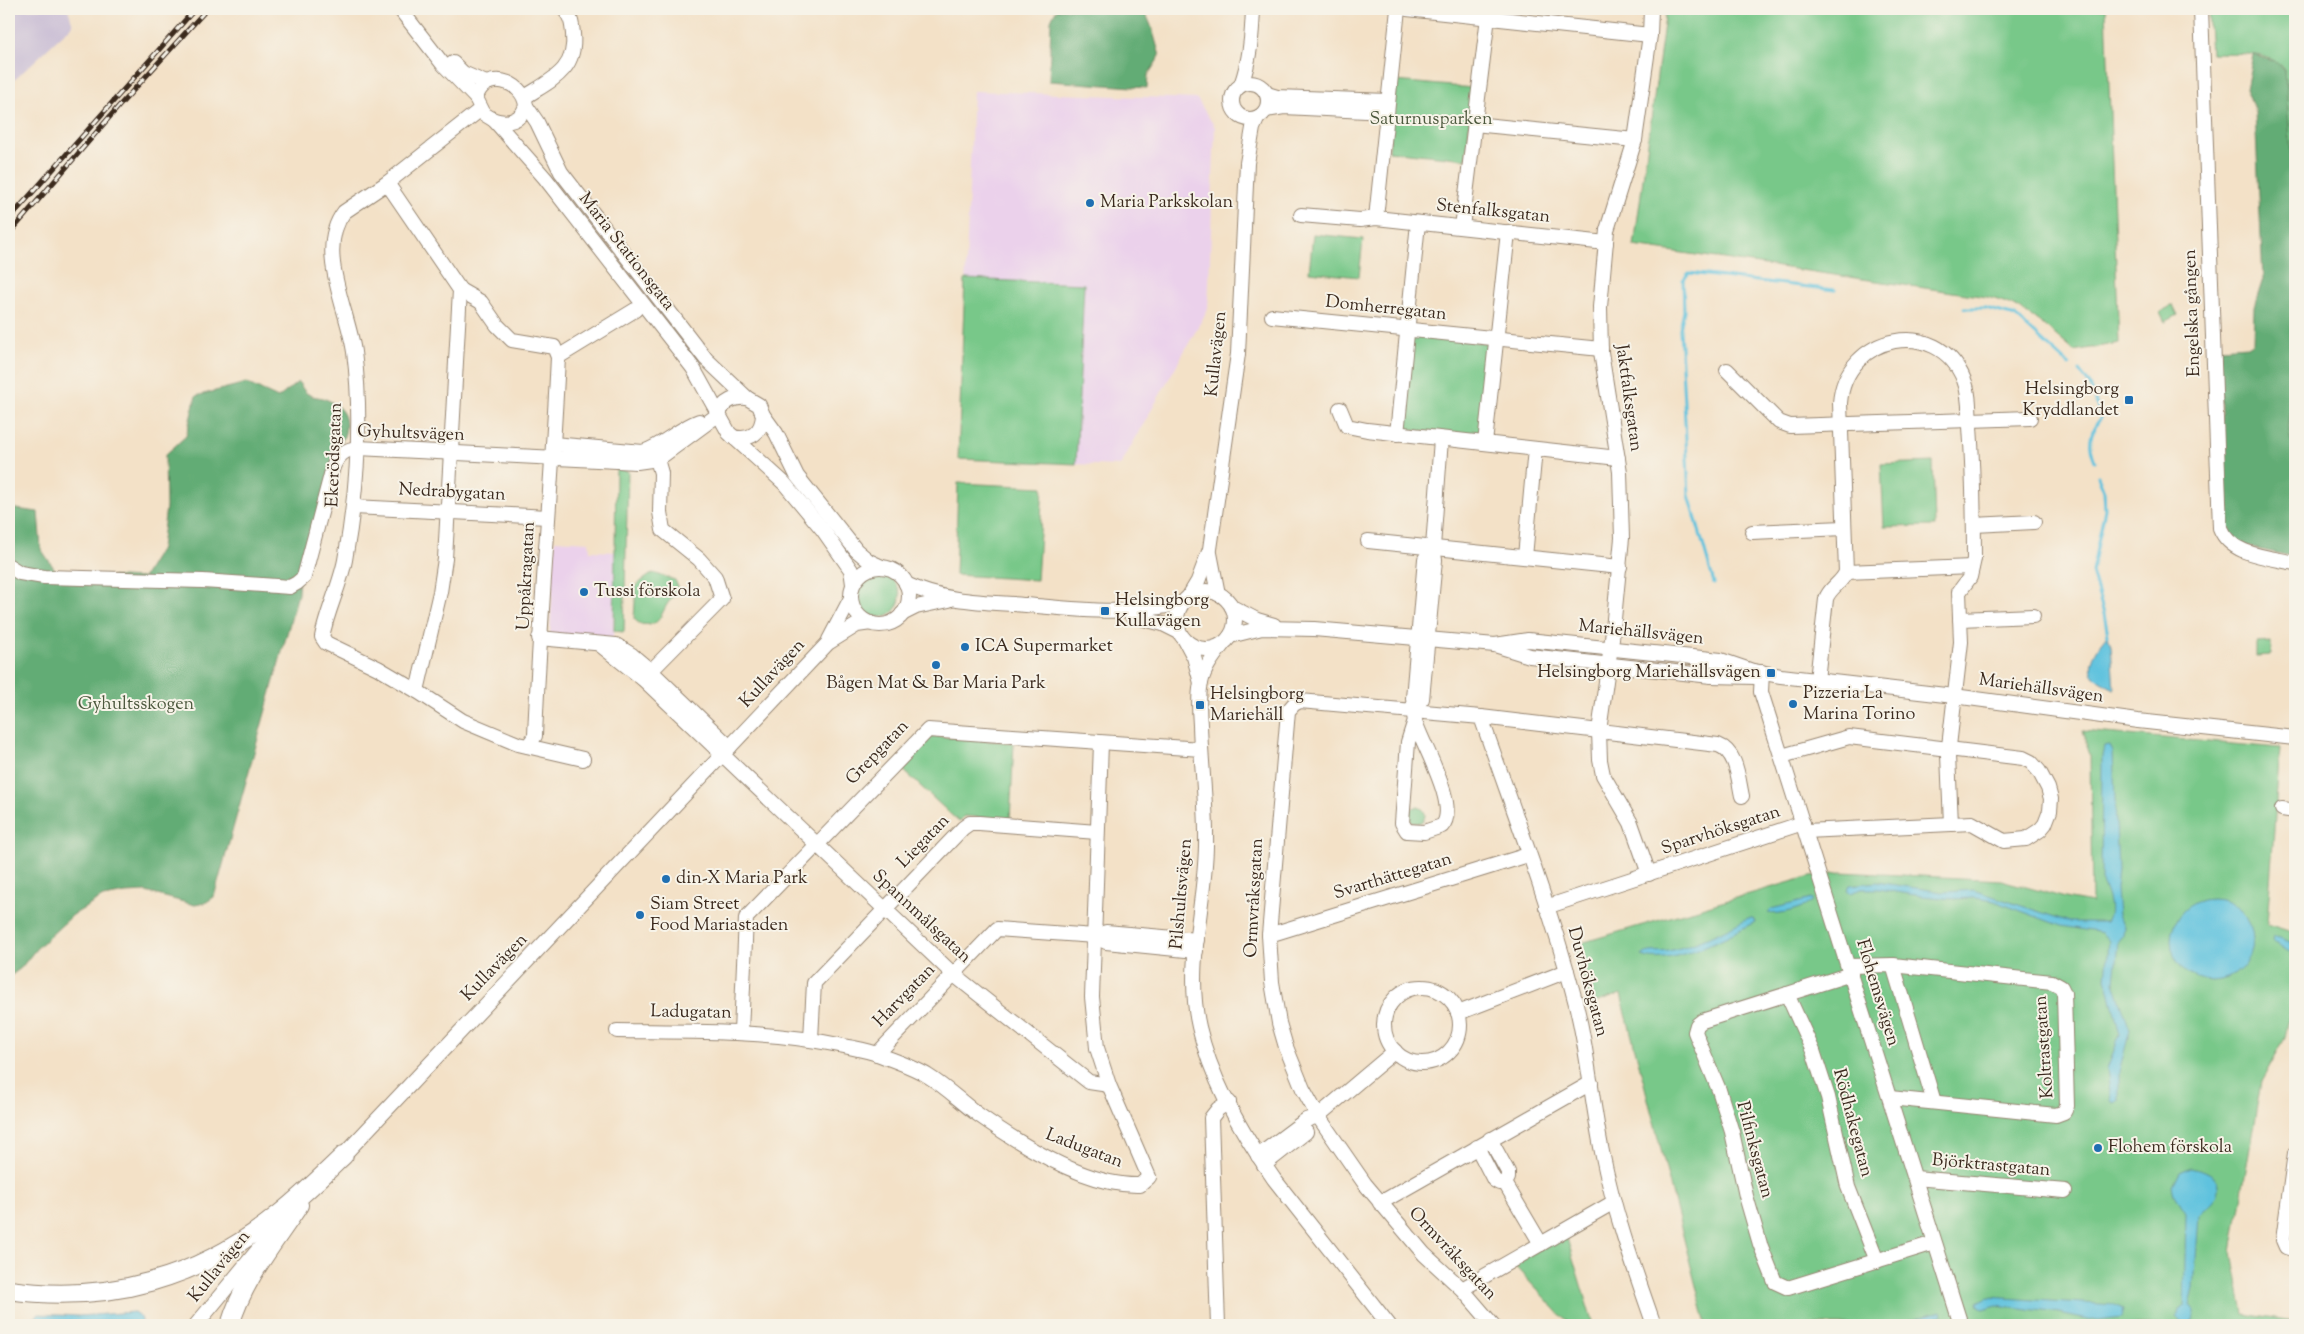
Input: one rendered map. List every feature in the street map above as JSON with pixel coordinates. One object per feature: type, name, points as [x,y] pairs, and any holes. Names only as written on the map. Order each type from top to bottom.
[{"type":"main road","points":[[9,1290],[61,1295],[119,1290],[156,1281],[191,1268],[221,1254],[272,1220],[344,1154]]},
{"type":"main road","points":[[230,1325],[246,1285],[306,1194]]},
{"type":"street","name":"Maria Stationsgata","points":[[402,9],[463,73],[486,83],[498,81],[510,83],[526,101],[561,172],[706,359],[747,398],[759,406],[762,416],[776,433],[797,476],[856,550],[869,562],[882,567]]},
{"type":"street","name":"Maria Stationsgata","points":[[402,9],[442,63],[545,178],[694,368],[724,426],[733,437],[784,483],[848,564],[851,570],[852,591]]},
{"type":"street","points":[[494,120],[506,122],[521,116],[526,101],[558,75],[572,59],[574,40],[571,18],[564,9]]},
{"type":"street","name":"Kullavägen","points":[[1247,162],[1242,128],[1232,100],[1235,90],[1241,85],[1246,73],[1252,38],[1253,9]]},
{"type":"street","points":[[1376,218],[1398,9]]},
{"type":"street","points":[[1407,9],[1440,10],[1488,18],[1650,35]]},
{"type":"street","name":"Jaktfalksgatan","points":[[1609,664],[1620,567],[1622,500],[1618,458],[1601,349],[1600,307],[1607,230],[1634,140],[1650,35],[1651,9]]},
{"type":"street","name":"Engelska gången","points":[[2201,9],[2220,528],[2230,544],[2240,549],[2295,562]]},
{"type":"street","points":[[1462,227],[1488,18]]},
{"type":"street","name":"Kullavägen","points":[[196,1325],[230,1282],[306,1194],[828,643],[857,625],[885,624],[916,606],[952,600],[1119,612],[1160,609],[1186,599],[1198,581],[1210,549],[1238,354],[1247,162],[1254,128],[1269,102],[1256,74],[1252,38]]},
{"type":"street","points":[[1241,85],[1251,82],[1278,97],[1387,107]]},
{"type":"street","points":[[478,104],[480,87],[486,83]]},
{"type":"street","name":"Ekerödsgatan","points":[[478,104],[387,184],[344,212],[339,218],[332,237],[331,248],[354,351],[358,448],[354,507],[349,528],[345,562],[322,637],[326,643],[378,668],[417,690],[463,721],[509,741],[583,759]]},
{"type":"street","points":[[1237,114],[1247,119],[1284,107],[1387,107]]},
{"type":"street","points":[[1474,124],[1634,140]]},
{"type":"street","points":[[387,184],[460,290],[481,302],[512,340],[554,348],[558,357],[635,310]]},
{"type":"street","name":"Stenfalksgatan","points":[[1301,215],[1360,220],[1376,218],[1606,243]]},
{"type":"street","points":[[1397,434],[1418,223]]},
{"type":"street","points":[[1485,443],[1508,232]]},
{"type":"street","points":[[417,690],[440,592],[449,512],[460,290]]},
{"type":"street","name":"Domherregatan","points":[[1272,316],[1601,349]]},
{"type":"street","points":[[1817,680],[1826,599],[1828,594],[1844,578],[1846,572],[1841,423],[1841,395],[1846,378],[1854,364],[1878,345],[1906,340],[1936,348],[1958,370],[1966,388],[1974,525],[1970,578],[1959,592],[1961,642],[1948,747],[1951,824]]},
{"type":"street","name":"Uppåkragatan","points":[[558,357],[539,638],[616,645],[632,655],[647,675],[726,751]]},
{"type":"street","points":[[1727,370],[1779,422],[1790,426],[2030,418]]},
{"type":"street","points":[[719,414],[724,404],[729,401],[747,398]]},
{"type":"street","points":[[1340,409],[1347,426],[1397,434],[1618,458]]},
{"type":"street","name":"Gyhultsvägen","points":[[9,566],[20,573],[44,577],[203,581],[283,588],[294,586],[302,579],[305,573],[335,462],[346,450],[358,448],[453,454],[625,451],[656,454],[689,425],[719,414]]},
{"type":"street","points":[[733,437],[742,439],[754,435],[762,423],[762,416]]},
{"type":"street","points":[[1415,715],[1408,742],[1402,816],[1404,828],[1414,832],[1424,832],[1442,826],[1448,816],[1445,797],[1415,715],[1413,698],[1423,639],[1426,559],[1433,548],[1441,439]]},
{"type":"street","points":[[1525,557],[1535,449]]},
{"type":"street","points":[[647,675],[722,599],[715,577],[699,559],[663,530],[660,512],[661,473],[656,454]]},
{"type":"street","name":"Nedrabygatan","points":[[354,507],[548,517]]},
{"type":"street","points":[[1974,525],[2034,522]]},
{"type":"street","points":[[1752,532],[1844,528]]},
{"type":"street","points":[[1368,541],[1620,567]]},
{"type":"street","name":"Kullavägen","points":[[1210,549],[1218,594]]},
{"type":"street","name":"Kullavägen","points":[[828,643],[852,591],[865,571],[882,567],[892,570],[906,584],[952,600]]},
{"type":"street","points":[[1846,572],[1972,568]]},
{"type":"street","points":[[902,614],[908,599],[906,584]]},
{"type":"street","points":[[852,591],[855,611],[871,624]]},
{"type":"street","points":[[1206,591],[1218,594],[1226,599],[1232,607],[1235,620],[1226,640],[1211,648],[1203,649],[1191,645],[1182,636],[1177,615],[1186,599],[1206,591]]},
{"type":"street","name":"Mariehällsvägen","points":[[1232,607],[1257,620],[1280,627]]},
{"type":"street","name":"Kullavägen","points":[[1119,612],[1163,624],[1182,636]]},
{"type":"street","points":[[1960,619],[2033,616]]},
{"type":"street","name":"Mariehällsvägen","points":[[1226,640],[1262,628],[1280,627],[1495,645],[1530,656],[1711,676],[1761,675]]},
{"type":"street","name":"Pilshultsvägen","points":[[1182,636],[1194,657],[1201,683],[1201,749],[1206,810],[1206,846],[1204,884],[1196,946],[1195,998],[1198,1024],[1212,1067],[1261,1160],[1389,1325]]},
{"type":"street","points":[[528,746],[535,736],[539,638]]},
{"type":"street","name":"Pilshultsvägen","points":[[1201,683],[1209,664],[1226,640]]},
{"type":"street","name":"Mariehällsvägen","points":[[1495,645],[1528,640],[1721,660],[1770,679],[1781,676],[1817,680],[1954,696],[2138,722],[2295,738]]},
{"type":"street","name":"Sparvhöksgatan","points":[[1609,664],[1599,731],[1600,760],[1603,774],[1631,823],[1650,874]]},
{"type":"street","name":"Flohemsvägen","points":[[1761,675],[1761,692],[1961,1325]]},
{"type":"street","name":"Ormvråksgatan","points":[[1415,715],[1300,702],[1294,704],[1288,711],[1269,935],[1272,982],[1279,1023],[1293,1067],[1318,1116],[1380,1203],[1424,1254],[1462,1289],[1493,1325]]},
{"type":"street","points":[[1415,715],[1481,717],[1718,745],[1726,748],[1731,754],[1742,796]]},
{"type":"street","name":"Duvhöksgatan","points":[[1481,717],[1567,971],[1583,1038],[1602,1154],[1624,1238],[1654,1325]]},
{"type":"street","name":"Grepgatan","points":[[740,1032],[746,918],[816,843],[928,730],[1201,749]]},
{"type":"street","name":"Sparvhöksgatan","points":[[1546,907],[1805,827],[1975,824],[1997,839],[2019,841],[2033,835],[2042,828],[2050,811],[2051,799],[2048,788],[2039,771],[2027,760],[1948,747],[1849,737],[1782,756]]},
{"type":"street","name":"Ladugatan","points":[[617,1031],[740,1032],[811,1039],[877,1054],[926,1074],[948,1088],[976,1112],[1042,1156],[1101,1180],[1129,1186],[1140,1186],[1149,1176],[1109,1085],[1097,1048],[1092,997],[1101,743]]},
{"type":"street","name":"Spannmålsgatan","points":[[726,751],[816,843],[953,974],[1089,1082],[1109,1085]]},
{"type":"street","name":"Liegatan","points":[[811,1039],[814,983],[970,823],[1097,832]]},
{"type":"street","name":"Svarthättegatan","points":[[1269,935],[1528,855]]},
{"type":"street","name":"Harvgatan","points":[[877,1054],[997,929],[1095,936],[1106,932],[1196,946]]},
{"type":"street","points":[[1893,965],[1934,1102]]},
{"type":"street","name":"Koltrastgatan","points":[[1850,970],[1893,965],[2052,982],[2060,987],[2064,993],[2067,1106],[2064,1112],[2056,1115],[1890,1098]]},
{"type":"street","name":"Pilfinksgatan","points":[[1850,970],[1787,994],[1702,1021],[1696,1025],[1695,1032],[1719,1090],[1732,1132],[1746,1196],[1760,1244],[1775,1282],[1788,1288],[1934,1243]]},
{"type":"street","points":[[1458,1013],[1567,971]]},
{"type":"street","points":[[1422,987],[1437,990],[1450,999],[1458,1013],[1460,1022],[1456,1040],[1445,1055],[1430,1062],[1417,1062],[1405,1058],[1395,1051],[1386,1037],[1386,1014],[1394,1000],[1406,991],[1422,987]]},
{"type":"street","name":"Rödhakegatan","points":[[1787,994],[1813,1051],[1828,1097],[1848,1187],[1877,1261]]},
{"type":"street","points":[[1261,1160],[1306,1120],[1318,1116],[1395,1051]]},
{"type":"street","points":[[1380,1203],[1591,1083]]},
{"type":"street","points":[[1218,1325],[1211,1118],[1218,1109],[1229,1102]]},
{"type":"street","points":[[1490,1139],[1508,1172],[1508,1178],[1505,1183]]},
{"type":"street","points":[[1477,1147],[1494,1180],[1499,1183],[1505,1183]]},
{"type":"street","points":[[2295,1153],[2283,1240],[2286,1247],[2295,1250]]},
{"type":"street","name":"Björktrastgatan","points":[[1915,1178],[2064,1191]]},
{"type":"street","points":[[1505,1183],[1541,1244]]},
{"type":"street","points":[[1462,1289],[1614,1202]]},
{"type":"shaded area","points":[[9,9],[68,9],[73,25],[9,85]]},
{"type":"shaded area","name":"Maria Parkskolan","points":[[973,91],[1197,99],[1215,127],[1208,309],[1120,466],[958,459]]},
{"type":"shaded area","name":"Tussi förskola","points":[[555,540],[589,542],[590,551],[615,552],[613,638],[550,635]]},
{"type":"green space","points":[[1144,9],[1160,56],[1148,75],[1147,88],[1049,81],[1051,20],[1056,10]]},
{"type":"green space","points":[[1666,9],[2106,9],[2119,343],[2074,351],[2044,325],[2024,311],[1987,297],[1634,246]]},
{"type":"green space","points":[[2208,9],[2295,9],[2295,158],[2291,155],[2285,70],[2271,59],[2261,56],[2211,53]]},
{"type":"green space","points":[[2253,55],[2277,62],[2285,71],[2291,154],[2295,158],[2295,396],[2290,416],[2289,435],[2295,447],[2295,557],[2243,546],[2226,533],[2220,348],[2247,346],[2253,342],[2254,307],[2263,279],[2255,112],[2246,89]]},
{"type":"green space","name":"Saturnusparken","points":[[1396,81],[1473,88],[1466,159],[1389,151]]},
{"type":"green space","points":[[1313,234],[1363,239],[1359,277],[1309,272]]},
{"type":"green space","points":[[965,279],[1084,284],[1076,464],[958,459]]},
{"type":"green space","points":[[2173,305],[2178,315],[2165,322],[2160,312]]},
{"type":"green space","points":[[1413,335],[1492,344],[1481,438],[1402,429]]},
{"type":"green space","name":"Gyhultsskogen","points":[[298,382],[308,394],[323,398],[338,407],[345,418],[345,433],[338,448],[299,578],[298,594],[214,897],[205,903],[195,905],[146,892],[103,897],[73,915],[36,949],[21,968],[9,977],[9,508],[38,512],[41,549],[58,574],[143,578],[161,548],[166,507],[165,455],[186,436],[196,396],[246,383],[278,398]]},
{"type":"green space","points":[[2295,396],[2295,447],[2289,435],[2289,429]]},
{"type":"green space","points":[[1933,462],[1935,526],[1884,527],[1881,464]]},
{"type":"green space","points":[[616,469],[628,471],[624,632],[614,631]]},
{"type":"green space","points":[[958,483],[1043,487],[1037,580],[955,575]]},
{"type":"green space","points":[[653,573],[675,580],[678,587],[661,617],[654,624],[640,624],[634,619],[636,585]]},
{"type":"green space","points":[[883,575],[891,578],[897,584],[900,596],[897,608],[891,614],[875,617],[867,614],[861,608],[858,592],[861,584],[867,578]]},
{"type":"green space","points":[[2271,642],[2271,655],[2256,656],[2256,643]]},
{"type":"green space","points":[[2082,731],[2280,748],[2267,924],[2295,933],[2295,982],[2285,1038],[2261,1082],[2232,1252],[2243,1314],[2295,1322],[2295,1325],[1706,1325],[1621,994],[1591,1004],[1574,945],[1811,876],[1841,872],[2001,880],[2069,899],[2092,903],[2090,755]]},
{"type":"green space","points":[[930,736],[1014,743],[1010,820],[964,816],[959,822],[900,767]]},
{"type":"green space","points":[[1417,807],[1425,815],[1417,823],[1409,815]]},
{"type":"green space","points":[[1566,1235],[1593,1325],[1570,1325],[1512,1263]]},
{"type":"water","points":[[2108,635],[2111,646],[2114,690],[2098,680],[2093,675],[2092,669],[2094,657]]},
{"type":"water","points":[[2110,746],[2113,752],[2118,915],[2124,926],[2123,936],[2118,942],[2114,982],[2130,1030],[2119,1072],[2119,1101],[2114,1103],[2111,1101],[2107,1068],[2120,1035],[2106,978],[2109,941],[2102,933],[2061,926],[1994,901],[1975,898],[1953,899],[1921,896],[1878,889],[1861,889],[1851,893],[1847,890],[1850,885],[1877,882],[1943,892],[1974,890],[2070,922],[2106,922],[2110,907],[2101,881],[2102,756],[2104,747]]},
{"type":"water","points":[[1811,899],[1813,901],[1798,909],[1772,914],[1768,913],[1771,909]]},
{"type":"water","points":[[2212,899],[2228,902],[2241,911],[2250,924],[2253,940],[2250,956],[2241,969],[2228,978],[2212,981],[2196,978],[2183,969],[2174,956],[2171,940],[2174,924],[2183,911],[2196,902]]},
{"type":"water","points":[[1748,918],[1753,918],[1755,922],[1716,942],[1684,954],[1654,959],[1642,956],[1651,952],[1668,951],[1689,945],[1719,933]]},
{"type":"water","points":[[2273,937],[2295,944],[2295,953],[2272,942]]},
{"type":"water","points":[[2191,1167],[2215,1177],[2219,1187],[2214,1201],[2199,1215],[2194,1289],[2190,1305],[2194,1310],[2195,1316],[2190,1325],[2184,1325],[2176,1317],[2178,1310],[2184,1306],[2186,1212],[2175,1195],[2173,1186],[2180,1172]]},
{"type":"water","points":[[1988,1297],[2116,1305],[2124,1309],[2122,1318],[2098,1321],[2059,1313],[1997,1305],[1983,1309],[1979,1307],[1978,1302]]},
{"type":"water","points":[[1941,1311],[1942,1315],[1905,1325],[1897,1324]]},
{"type":"water","points":[[134,1312],[141,1317],[143,1325],[37,1325],[34,1318],[39,1314],[79,1316]]},
{"type":"waterway","points":[[1714,583],[1689,495],[1680,329],[1684,311],[1683,280],[1689,273],[1835,290]]},
{"type":"waterway","points":[[1964,308],[1986,308],[2015,316],[2069,365]]},
{"type":"waterway","points":[[2079,371],[2090,385],[2101,418],[2094,428],[2091,439],[2091,450],[2095,461]]},
{"type":"waterway","points":[[2098,476],[2104,491],[2105,509],[2092,572],[2108,635]]},
{"type":"railway","points":[[9,219],[195,9]]},
{"type":"railway","points":[[9,234],[119,106],[207,9]]},
{"type":"place","name":"Maria Parkskolan","points":[[1090,203]]},
{"type":"place","name":"Helsingborg Kryddlandet","points":[[2129,400]]},
{"type":"place","name":"Tussi förskola","points":[[584,592]]},
{"type":"place","name":"Helsingborg Kullavägen","points":[[1105,611]]},
{"type":"place","name":"ICA Supermarket","points":[[965,647]]},
{"type":"place","name":"Bågen Mat & Bar Maria Park","points":[[936,665]]},
{"type":"place","name":"Helsingborg Mariehällsvägen","points":[[1771,673]]},
{"type":"place","name":"Pizzeria La Marina Torino","points":[[1793,704]]},
{"type":"place","name":"Helsingborg Mariehäll","points":[[1200,705]]},
{"type":"place","name":"din-X Maria Park","points":[[666,879]]},
{"type":"place","name":"Siam Street Food Mariastaden","points":[[640,915]]},
{"type":"place","name":"Flohem förskola","points":[[2098,1148]]}]
